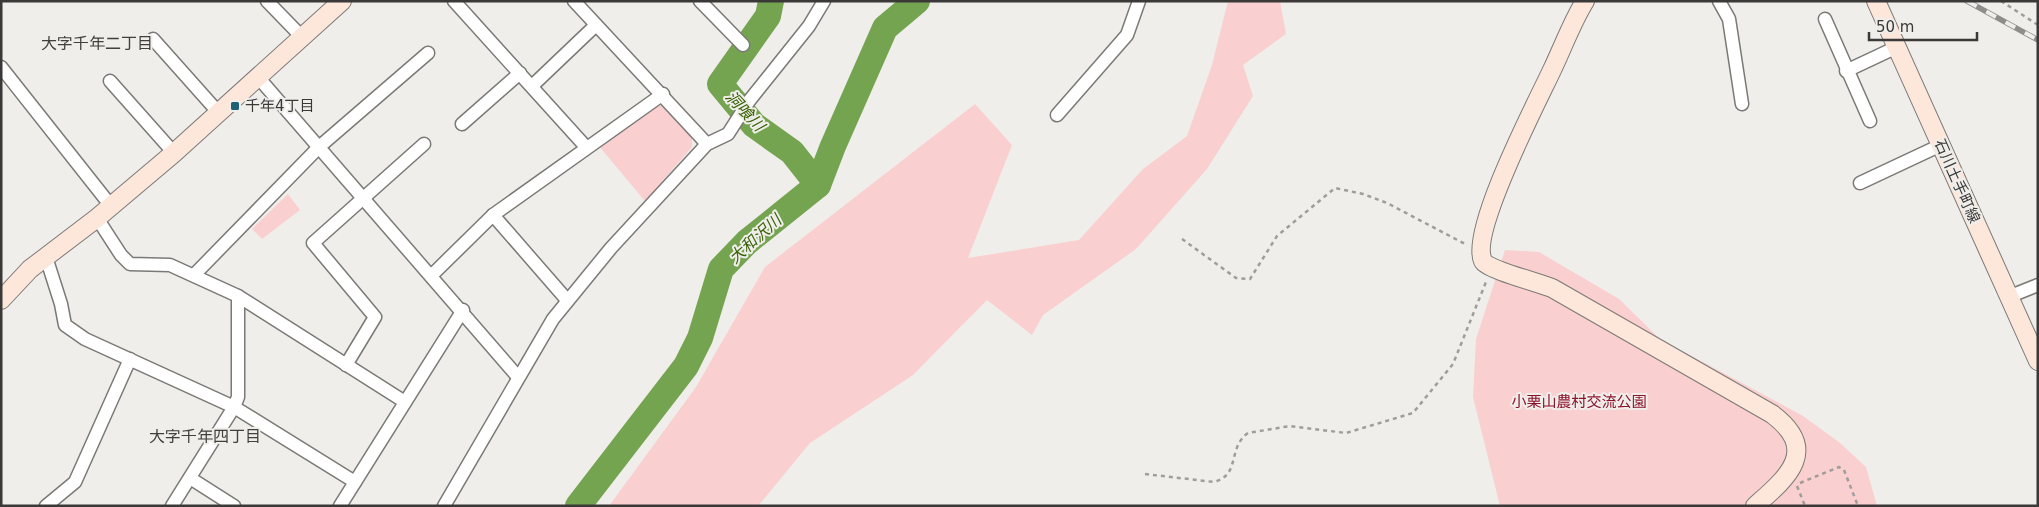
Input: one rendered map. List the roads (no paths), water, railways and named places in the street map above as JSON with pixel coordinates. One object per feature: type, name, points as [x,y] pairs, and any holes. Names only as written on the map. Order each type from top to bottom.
[{"type":"street","points":[[268,1],[301,36]]},
{"type":"street","points":[[1,300],[18,280],[174,153],[301,36],[342,1]]},
{"type":"street","points":[[454,1],[586,147]]},
{"type":"street","points":[[574,1],[708,144]]},
{"type":"street","points":[[700,1],[742,46]]},
{"type":"street","points":[[444,506],[518,377],[553,319],[567,300],[611,248],[708,144],[728,134],[749,101],[809,26],[824,1]]},
{"type":"street","points":[[1057,116],[1128,35],[1139,1]]},
{"type":"street","points":[[1585,1],[1505,170],[1494,198],[1480,251],[1483,263],[1493,270],[1533,280],[1552,288],[1772,414],[1786,424],[1793,434],[1796,445],[1794,465],[1791,472],[1781,483],[1755,506]]},
{"type":"street","points":[[1719,1],[1729,19],[1742,104]]},
{"type":"street","name":"石川土手町線","points":[[1876,1],[2038,361]]},
{"type":"street","points":[[1824,19],[1870,121]]},
{"type":"street","points":[[532,86],[596,25]]},
{"type":"street","points":[[153,38],[218,112]]},
{"type":"street","points":[[1846,71],[1897,47]]},
{"type":"street","points":[[194,275],[319,147],[428,53]]},
{"type":"street","points":[[1,67],[111,206]]},
{"type":"street","points":[[462,124],[520,73]]},
{"type":"street","points":[[257,76],[463,310],[518,377]]},
{"type":"street","points":[[110,81],[174,153]]},
{"type":"street","points":[[432,275],[493,215],[663,94]]},
{"type":"street","points":[[346,365],[375,317],[313,243],[424,144]]},
{"type":"street","points":[[1860,183],[1941,145]]},
{"type":"street","points":[[493,215],[567,300]]},
{"type":"street","points":[[96,218],[121,255],[130,264],[170,265],[238,296],[405,402]]},
{"type":"street","points":[[46,257],[61,304],[64,325],[84,338],[234,407],[355,482]]},
{"type":"street","points":[[2008,297],[2038,285]]},
{"type":"street","points":[[172,506],[234,407],[238,397],[238,296]]},
{"type":"street","points":[[340,506],[463,310]]},
{"type":"street","points":[[46,506],[75,482],[130,359]]},
{"type":"street","points":[[190,478],[234,506]]},
{"type":"waterway","name":"洞喰川","points":[[771,1],[768,16],[720,84],[754,125],[792,152],[818,185]]},
{"type":"waterway","name":"大和沢川","points":[[578,506],[686,366],[700,338],[721,269],[747,242],[818,185],[833,146],[885,28],[917,1]]},
{"type":"railway","points":[[1967,1],[2038,40]]},
{"type":"place","name":"千年4丁目","points":[[235,106]]},
{"type":"district","name":"大字千年二丁目","points":[[97,43]]},
{"type":"district","name":"大字千年四丁目","points":[[205,436]]},
{"type":"park label","name":"小栗山農村交流公園","points":[[1579,402]]}]
